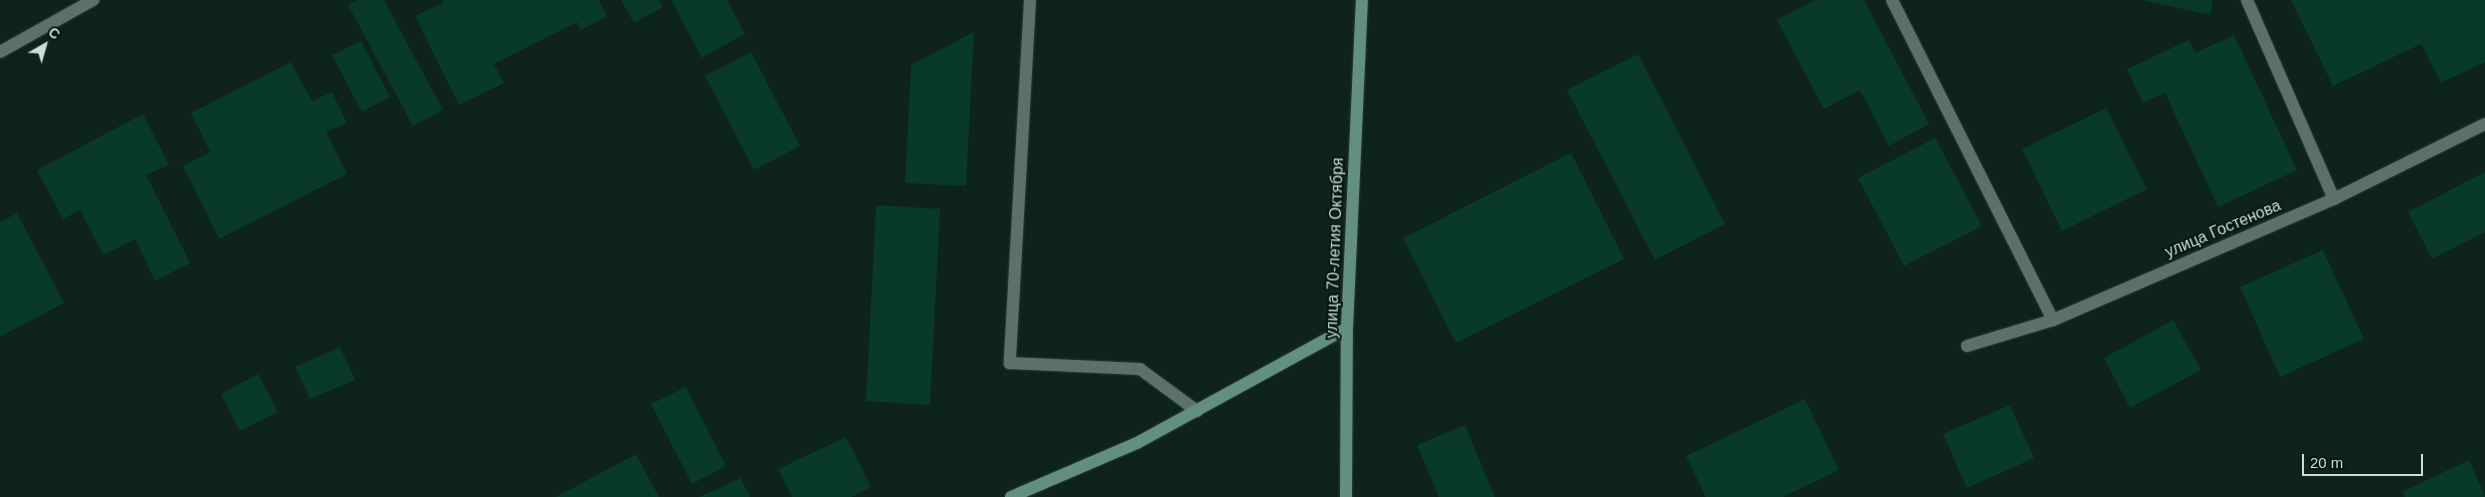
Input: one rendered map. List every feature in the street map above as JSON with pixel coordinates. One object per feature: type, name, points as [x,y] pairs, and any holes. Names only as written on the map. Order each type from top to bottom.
[{"type":"main road","name":"улица 70-летия Октября","points":[[1346,497],[1347,328],[1362,0]]},
{"type":"main road","points":[[1011,497],[1137,443],[1347,328]]},
{"type":"street","points":[[0,52],[93,0]]},
{"type":"street","points":[[1030,0],[1010,363],[1140,369],[1197,411]]},
{"type":"street","points":[[1892,0],[2053,320]]},
{"type":"street","points":[[2246,0],[2334,199]]},
{"type":"street","name":"улица Гостенова","points":[[1967,346],[2053,320],[2334,199],[2485,124]]},
{"type":"building","points":[[358,0],[384,0],[443,110],[413,126],[348,5]]},
{"type":"building","points":[[442,0],[599,0],[607,17],[581,30],[577,22],[494,64],[504,83],[459,105],[415,16],[444,2]]},
{"type":"building","points":[[621,0],[659,0],[663,7],[634,23]]},
{"type":"building","points":[[671,0],[727,0],[745,34],[702,58]]},
{"type":"building","points":[[1815,0],[1864,0],[1929,124],[1889,146],[1860,90],[1824,109],[1777,20]]},
{"type":"building","points":[[2141,0],[2213,0],[2210,15]]},
{"type":"building","points":[[2291,0],[2485,0],[2485,62],[2441,83],[2421,44],[2333,86]]},
{"type":"building","points":[[974,32],[966,186],[905,183],[911,65]]},
{"type":"building","points":[[2234,35],[2297,170],[2218,207],[2165,93],[2143,103],[2127,69],[2189,40],[2195,53]]},
{"type":"building","points":[[361,41],[390,97],[362,112],[332,55]]},
{"type":"building","points":[[751,52],[800,146],[754,170],[705,76]]},
{"type":"building","points":[[1638,54],[1725,224],[1655,260],[1567,90]]},
{"type":"building","points":[[291,62],[312,101],[332,92],[347,123],[326,132],[347,174],[219,239],[183,166],[210,152],[191,113]]},
{"type":"building","points":[[2106,108],[2147,189],[2062,231],[2022,149]]},
{"type":"building","points":[[143,114],[169,165],[146,175],[190,263],[155,281],[135,239],[103,255],[80,210],[63,219],[37,170]]},
{"type":"building","points":[[1935,138],[1982,226],[1904,266],[1858,178]]},
{"type":"building","points":[[1571,153],[1624,259],[1456,343],[1403,238]]},
{"type":"building","points":[[2485,172],[2485,232],[2432,259],[2408,212]]},
{"type":"building","points":[[876,205],[940,209],[930,405],[866,401]]},
{"type":"building","points":[[17,213],[64,303],[0,337],[0,222]]},
{"type":"building","points":[[2323,250],[2364,339],[2280,377],[2240,287]]},
{"type":"building","points":[[2173,320],[2201,370],[2130,408],[2104,358]]},
{"type":"building","points":[[340,347],[355,380],[310,399],[295,367]]},
{"type":"building","points":[[258,374],[278,412],[240,431],[221,394]]},
{"type":"building","points":[[686,387],[726,466],[692,484],[651,404]]},
{"type":"building","points":[[1805,399],[1839,470],[1783,497],[1706,497],[1686,456]]},
{"type":"building","points":[[2010,405],[2034,458],[1967,488],[1943,434]]},
{"type":"building","points":[[1465,425],[1495,497],[1439,497],[1417,445]]},
{"type":"building","points":[[846,437],[871,487],[851,497],[792,497],[778,469]]},
{"type":"building","points":[[636,454],[659,497],[556,497]]},
{"type":"building","points":[[2469,460],[2485,497],[2405,497],[2402,492]]},
{"type":"building","points":[[741,478],[750,497],[699,497]]}]
